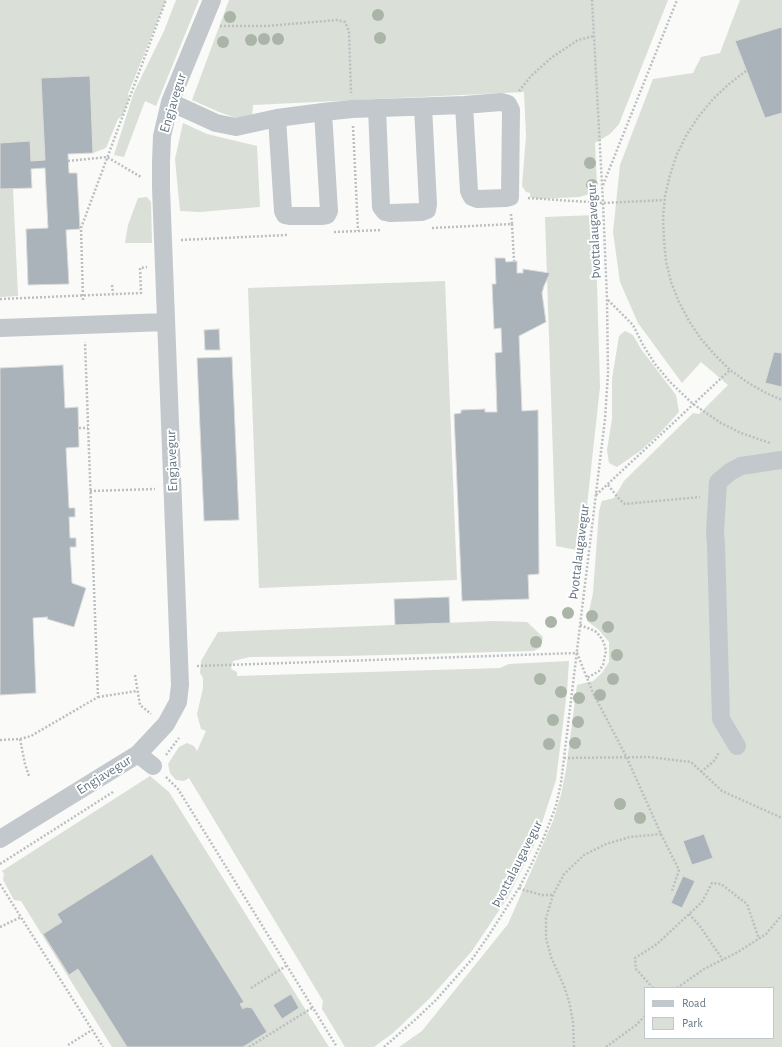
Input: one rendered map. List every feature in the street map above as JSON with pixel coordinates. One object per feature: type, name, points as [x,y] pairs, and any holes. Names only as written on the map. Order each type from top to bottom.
[{"type":"street","name":"Engjavegur","points":[[0,839],[138,754],[166,724],[178,702],[180,685],[161,188],[162,136],[170,102],[212,0]]},
{"type":"street","points":[[170,102],[216,123],[236,127],[277,118],[352,109],[464,106],[501,102],[508,104],[511,110],[510,196],[506,198],[477,199],[472,197],[469,191],[464,106]]},
{"type":"street","points":[[377,108],[381,207],[385,212],[390,213],[422,212],[427,210],[428,204],[423,107]]},
{"type":"street","points":[[277,118],[283,211],[285,215],[291,216],[321,216],[327,215],[329,211],[323,112]]},
{"type":"street","points":[[0,328],[166,322]]},
{"type":"street","points":[[736,746],[721,719],[716,545],[714,532],[718,482],[730,472],[741,466],[782,460]]},
{"type":"street","points":[[138,754],[153,766]]},
{"type":"path","points":[[84,300],[81,228],[166,0]]},
{"type":"path","name":"Þvottalaugavegur","points":[[384,1047],[416,1019],[455,979],[490,935],[519,888],[544,837],[556,806],[561,783],[605,419],[608,372],[603,203],[592,0]]},
{"type":"path","points":[[602,186],[677,0]]},
{"type":"path","points":[[213,26],[267,26],[337,20],[346,22],[349,31],[358,231]]},
{"type":"path","points":[[508,104],[531,76],[551,58],[578,40],[594,36]]},
{"type":"path","points":[[746,71],[713,99],[699,116],[678,154],[670,175],[665,200],[663,218],[666,261],[674,288],[689,321],[714,355],[730,370],[747,382],[782,400]]},
{"type":"path","points":[[68,161],[107,157],[141,177]]},
{"type":"path","points":[[514,261],[510,196],[603,203],[665,200]]},
{"type":"path","points":[[427,228],[512,224]]},
{"type":"path","points":[[327,233],[389,230]]},
{"type":"path","points":[[180,240],[288,235]]},
{"type":"path","points":[[0,299],[142,293],[140,268],[151,267]]},
{"type":"path","points":[[112,285],[113,294]]},
{"type":"path","points":[[607,300],[633,325],[643,345],[656,364],[670,382],[693,404],[721,423],[741,433],[775,444]]},
{"type":"path","points":[[85,338],[98,697]]},
{"type":"path","points":[[596,496],[730,370]]},
{"type":"path","points":[[79,428],[88,428]]},
{"type":"path","points":[[608,485],[625,504],[699,497],[717,500]]},
{"type":"path","points":[[90,491],[173,488]]},
{"type":"path","points":[[580,625],[595,631],[604,643],[606,651],[603,665],[599,671],[587,678]]},
{"type":"path","points":[[198,666],[577,653],[593,693],[626,756],[679,870],[672,891]]},
{"type":"path","points":[[135,674],[140,705],[166,724]]},
{"type":"path","points":[[0,740],[20,739],[31,736],[98,697],[137,691]]},
{"type":"path","points":[[20,739],[29,776]]},
{"type":"path","points":[[564,758],[626,756],[691,762],[722,791],[782,818]]},
{"type":"path","points":[[701,772],[715,760]]},
{"type":"path","points":[[153,766],[178,789],[337,1047]]},
{"type":"path","points":[[574,1047],[573,1022],[569,1001],[551,957],[546,938],[546,918],[553,895],[564,874],[584,855],[606,844],[630,837],[661,834]]},
{"type":"path","points":[[652,987],[636,969],[635,958],[657,944],[702,902],[712,883],[721,884],[747,904],[758,939]]},
{"type":"path","points":[[0,884],[103,1047]]},
{"type":"path","points":[[519,888],[542,895],[553,895]]},
{"type":"path","points":[[689,914],[723,960]]},
{"type":"path","points":[[678,987],[704,969],[738,952],[766,934],[782,914]]},
{"type":"path","points":[[0,927],[20,917]]},
{"type":"path","points":[[251,988],[286,966]]},
{"type":"path","points":[[249,1047],[312,1008]]},
{"type":"path","points":[[606,1047],[636,1025],[644,1017]]},
{"type":"path","points":[[68,1045],[92,1030]]},
{"type":"green space","points":[[0,0],[166,0],[128,94],[129,98],[123,115],[118,119],[106,148],[93,153],[90,77],[45,160],[31,161],[30,142],[0,143]]},
{"type":"green space","points":[[176,0],[199,0],[156,106],[145,101],[124,157],[114,155],[134,92],[164,31]]},
{"type":"green space","points":[[229,0],[668,0],[619,124],[610,134],[595,143],[597,185],[590,194],[579,197],[539,199],[530,197],[530,193],[526,192],[522,186],[526,136],[524,92],[253,105],[252,118],[239,119],[192,100]]},
{"type":"green space","points":[[740,0],[782,0],[782,1047],[399,1047],[422,1031],[508,924],[553,821],[561,795],[566,770],[577,685],[593,681],[602,673],[609,662],[609,642],[599,630],[587,621],[593,593],[599,511],[602,501],[614,498],[624,481],[693,413],[699,414],[728,385],[701,362],[682,383],[638,323],[620,282],[613,232],[620,165],[653,79],[693,73],[701,57],[720,53]]},
{"type":"green space","points":[[183,123],[207,134],[257,146],[260,207],[199,212],[180,211],[175,159]]},
{"type":"green space","points":[[13,188],[18,296],[0,297],[0,189]]},
{"type":"green space","points":[[147,197],[151,202],[152,243],[125,243],[128,225],[138,198]]},
{"type":"green space","points":[[595,215],[600,387],[582,551],[556,546],[545,217]]},
{"type":"green space","points":[[445,281],[457,580],[259,588],[248,288]]},
{"type":"green space","points":[[625,331],[633,335],[641,349],[676,395],[679,412],[659,434],[640,451],[617,467],[609,463],[607,450],[612,419],[612,379],[619,336]]},
{"type":"green space","points":[[494,621],[527,622],[543,637],[541,647],[534,651],[250,657],[233,661],[231,669],[237,672],[237,676],[500,668],[509,664],[569,661],[567,691],[556,780],[536,841],[508,897],[472,951],[429,999],[393,1033],[374,1047],[345,1047],[322,1009],[323,1001],[189,778],[184,781],[176,780],[170,773],[168,764],[179,747],[187,743],[194,746],[197,751],[206,731],[201,729],[197,714],[203,688],[203,678],[200,673],[201,661],[218,632]]},
{"type":"green space","points":[[150,776],[169,792],[329,1047],[112,1047],[21,901],[14,900],[3,880],[4,874],[2,871]]},
{"type":"building","points":[[782,27],[782,113],[765,118],[735,41]]},
{"type":"building","points":[[90,76],[93,153],[68,154],[69,173],[77,173],[80,229],[66,230],[69,284],[28,285],[26,229],[48,228],[45,168],[31,169],[32,188],[0,189],[0,143],[30,141],[31,161],[45,160],[41,78]]},
{"type":"building","points":[[495,258],[505,258],[506,262],[517,261],[517,273],[523,273],[523,269],[550,273],[542,293],[546,322],[519,336],[522,411],[538,410],[539,574],[528,575],[529,599],[462,601],[454,414],[461,413],[461,410],[485,409],[485,412],[497,412],[495,353],[502,352],[501,328],[494,329],[492,284],[496,284]]},
{"type":"building","points":[[219,329],[220,350],[205,350],[204,330]]},
{"type":"building","points":[[774,352],[782,353],[782,387],[765,383]]},
{"type":"building","points":[[232,357],[239,520],[204,521],[197,358]]},
{"type":"building","points":[[63,365],[65,408],[78,407],[79,447],[66,448],[69,508],[75,508],[75,517],[69,517],[70,538],[76,538],[76,547],[70,547],[72,583],[86,588],[74,627],[47,619],[48,617],[33,618],[36,693],[0,695],[0,368]]},
{"type":"building","points":[[449,597],[450,623],[395,625],[394,599]]},
{"type":"building","points":[[704,834],[713,858],[692,865],[683,841]]},
{"type":"building","points":[[152,854],[244,1002],[240,1004],[243,1009],[246,1007],[252,1008],[267,1032],[243,1047],[127,1047],[78,969],[69,975],[43,934],[62,922],[57,914]]},
{"type":"building","points":[[683,876],[695,881],[682,908],[671,903]]},
{"type":"building","points":[[291,994],[299,1008],[282,1019],[273,1005]]}]
